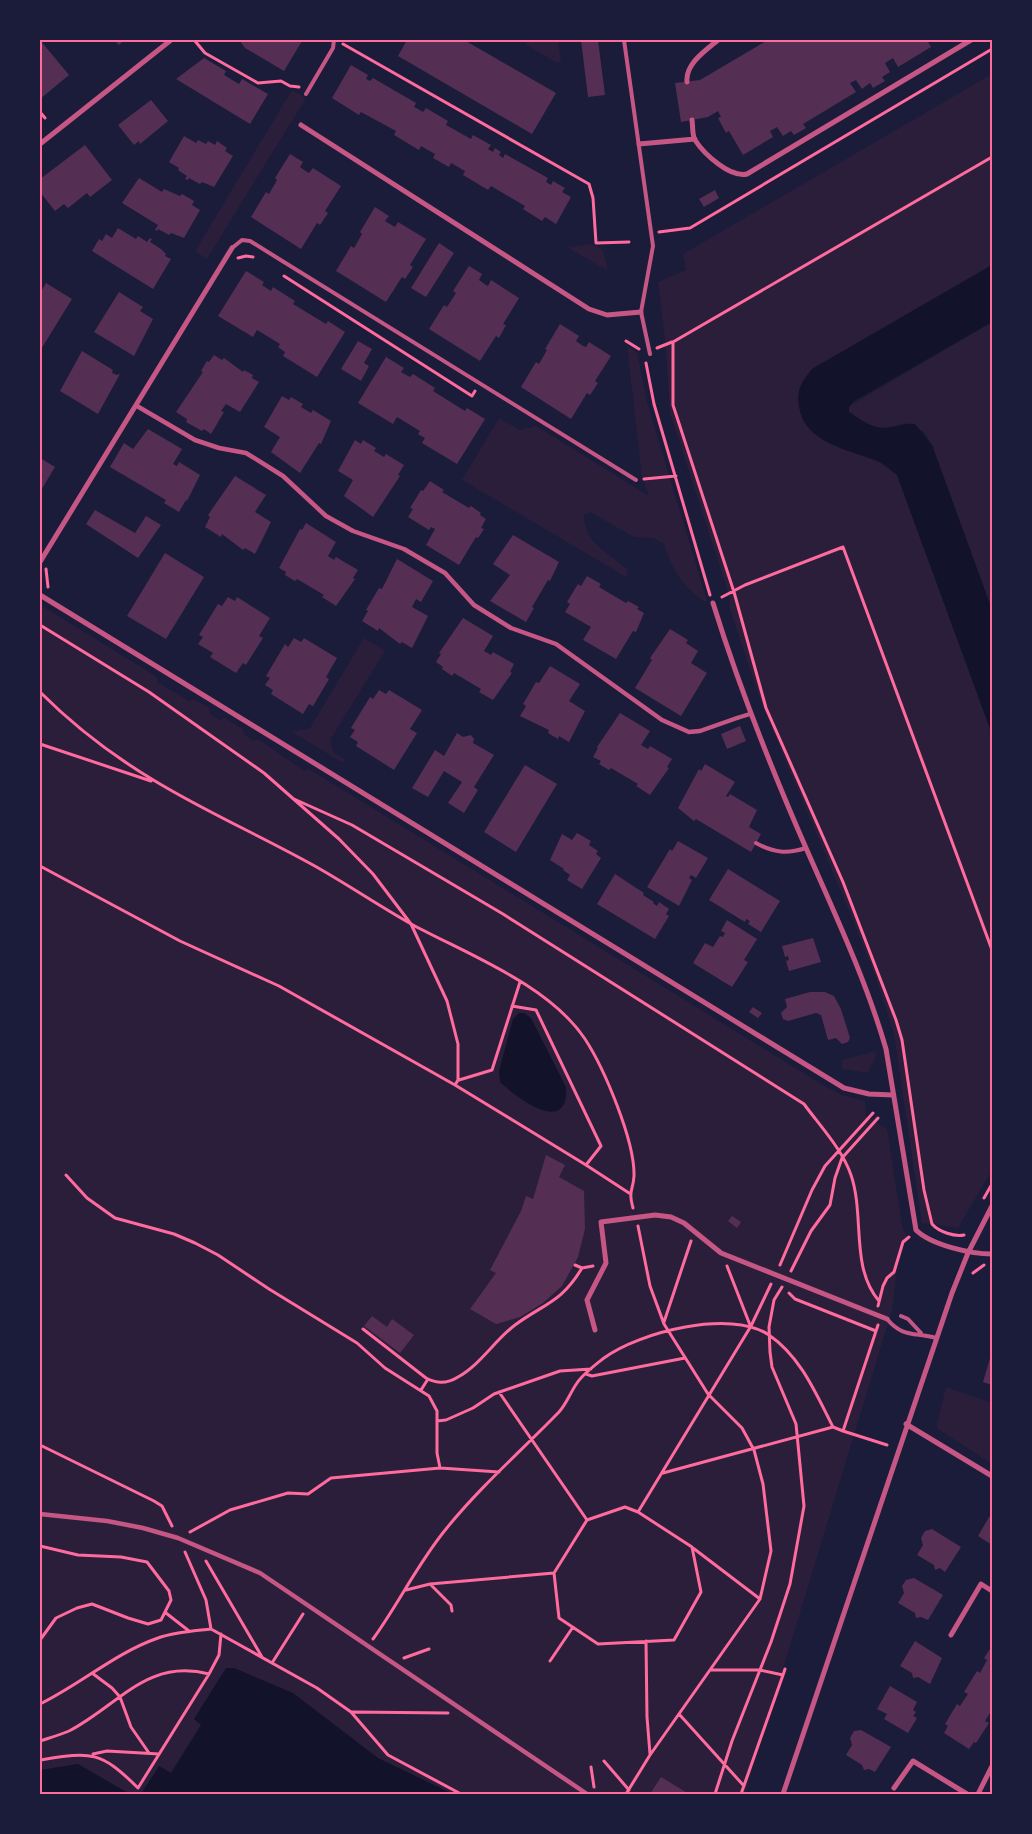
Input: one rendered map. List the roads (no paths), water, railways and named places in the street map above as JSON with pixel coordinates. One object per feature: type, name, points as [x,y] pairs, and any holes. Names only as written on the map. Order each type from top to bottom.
[{"type":"street","points":[[40,144],[171,40]]},
{"type":"street","points":[[687,82],[686,76],[690,67],[718,40]]},
{"type":"street","points":[[692,120],[694,139],[728,173],[740,176],[747,174],[971,40]]},
{"type":"street","points":[[301,125],[590,309],[606,315],[641,312]]},
{"type":"street","points":[[639,144],[694,139]]},
{"type":"street","points":[[40,562],[232,248]]},
{"type":"street","points":[[137,406],[195,440],[219,448],[246,453],[283,476],[326,516],[353,531],[404,549],[445,573],[474,605],[511,628],[556,644],[662,720],[689,732],[700,732],[737,718]]},
{"type":"street","points":[[40,595],[844,1088],[869,1094],[893,1095]]},
{"type":"street","points":[[713,603],[750,714],[876,1015],[886,1049],[916,1230],[924,1236],[968,1253],[992,1254]]},
{"type":"street","points":[[783,1794],[936,1338],[968,1253],[992,1206]]},
{"type":"street","points":[[595,1330],[587,1300],[606,1263],[601,1222],[655,1215],[671,1217],[684,1224],[721,1253],[786,1281],[884,1318]]},
{"type":"street","points":[[906,1424],[992,1476]]},
{"type":"street","points":[[40,1514],[106,1521],[143,1528],[178,1538],[260,1573],[393,1662],[464,1713],[587,1794]]},
{"type":"street","points":[[952,1635],[981,1584],[992,1591]]},
{"type":"street","points":[[894,1788],[913,1761],[967,1794]]},
{"type":"street","points":[[978,1794],[992,1766]]},
{"type":"lane","points":[[306,94],[333,48],[335,40]]},
{"type":"lane","points":[[624,40],[653,246],[641,312],[650,354]]},
{"type":"lane","points":[[232,248],[242,240],[250,241],[636,480]]},
{"type":"lane","points":[[737,718],[750,714]]},
{"type":"lane","points":[[756,843],[776,852],[791,852],[806,848]]},
{"type":"lane","points":[[901,1316],[908,1319],[921,1333]]},
{"type":"lane","points":[[884,1318],[896,1330],[908,1334],[921,1333],[936,1338]]}]
